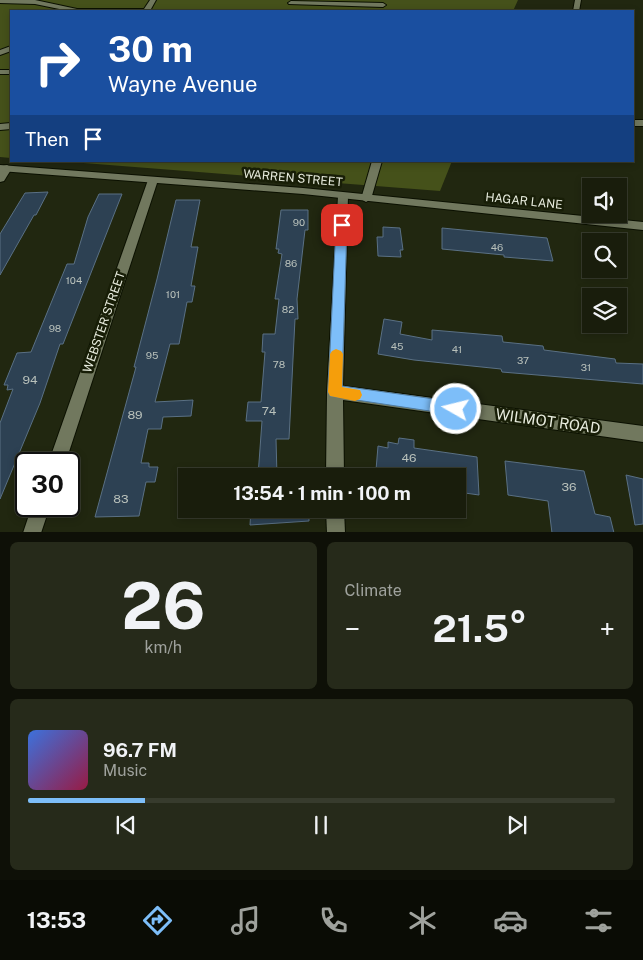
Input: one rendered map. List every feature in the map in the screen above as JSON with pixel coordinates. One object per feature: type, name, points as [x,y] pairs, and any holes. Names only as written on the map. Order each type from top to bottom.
[{"type":"street","points":[[0,1],[11,0],[50,4],[72,10]]},
{"type":"street","points":[[291,1],[383,5]]},
{"type":"street","points":[[366,199],[377,162]]},
{"type":"street","points":[[0,178],[4,168]]},
{"type":"street","name":"WARREN STREET","points":[[4,168],[343,196],[433,206]]},
{"type":"street","name":"WEBSTER STREET","points":[[60,452],[153,180]]},
{"type":"street","points":[[334,468],[335,392],[343,196]]},
{"type":"street","name":"HAGAR LANE","points":[[433,206],[643,226]]},
{"type":"street","name":"WILMOT ROAD","points":[[335,392],[643,434]]},
{"type":"street","points":[[32,532],[37,517]]},
{"type":"street","points":[[335,518],[336,532]]},
{"type":"green space","points":[[0,0],[518,0],[513,10],[10,10],[10,158],[0,157]]},
{"type":"green space","points":[[71,162],[452,162],[440,191]]},
{"type":"building","points":[[48,192],[0,275],[0,234],[25,193]]},
{"type":"building","points":[[99,194],[122,194],[63,344],[60,344],[40,403],[20,452],[15,452],[15,463],[0,499],[0,423],[13,389],[7,390],[8,385],[4,385],[17,353],[31,352],[67,264],[74,264],[88,217]]},
{"type":"building","points":[[176,200],[200,200],[191,247],[198,247],[191,286],[195,286],[192,302],[187,302],[179,344],[170,344],[155,402],[193,400],[191,416],[163,417],[161,429],[148,429],[141,463],[149,463],[149,467],[158,467],[155,482],[146,482],[139,516],[95,517],[136,367],[134,367]]},
{"type":"building","points":[[281,210],[308,210],[308,230],[305,230],[297,299],[298,319],[295,319],[289,439],[276,439],[277,468],[259,468],[262,421],[246,421],[248,402],[261,402],[265,352],[262,352],[263,334],[275,334],[279,299],[275,299],[282,254],[278,253],[279,249],[276,249]]},
{"type":"building","points":[[383,227],[400,228],[403,250],[400,250],[401,257],[378,256],[377,237],[383,237]]},
{"type":"building","points":[[442,228],[547,238],[553,261],[442,249]]},
{"type":"building","points":[[384,319],[402,322],[400,334],[432,340],[432,330],[502,336],[503,342],[543,346],[544,350],[615,359],[616,363],[643,364],[643,384],[502,372],[501,369],[414,360],[378,354]]},
{"type":"building","points":[[399,438],[414,440],[414,448],[477,457],[479,495],[466,493],[466,468],[376,468],[378,446],[388,448],[388,442],[398,444]]},
{"type":"building","points":[[505,461],[584,471],[595,514],[610,517],[614,532],[552,532],[548,501],[508,495]]},
{"type":"building","points":[[626,475],[643,479],[643,524],[635,525]]},
{"type":"building","points":[[250,518],[309,518],[309,521],[250,525]]},
{"type":"slow traffic","points":[[336,354],[335,392],[355,395]]},
{"type":"route","points":[[342,225],[335,392],[456,409]]}]
